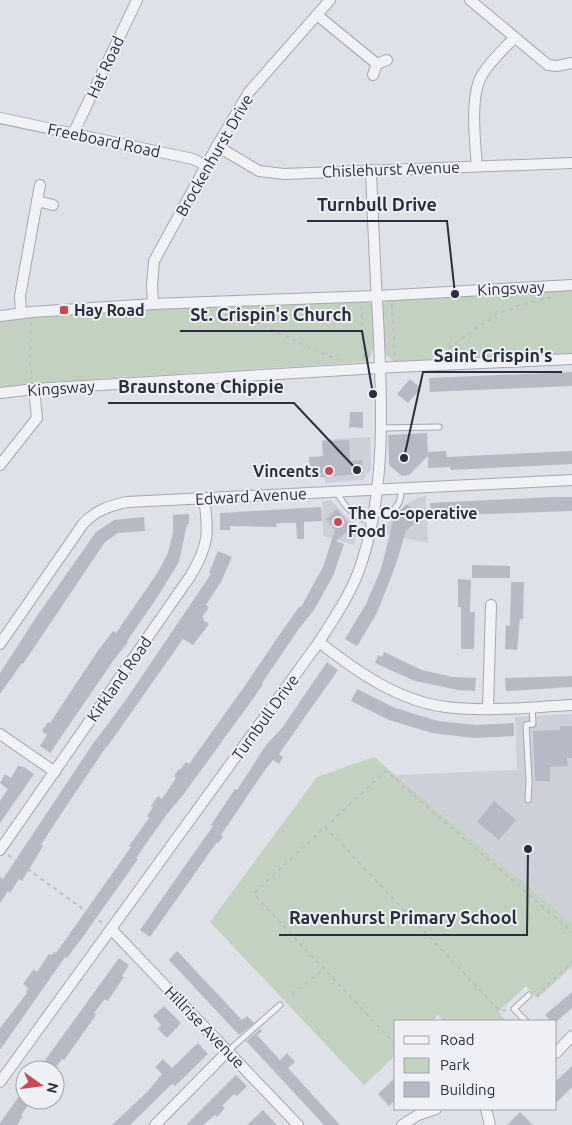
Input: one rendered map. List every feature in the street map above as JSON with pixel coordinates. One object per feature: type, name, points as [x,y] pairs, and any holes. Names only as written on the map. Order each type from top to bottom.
[{"type":"street","name":"Hat Road","points":[[73,134],[137,0]]},
{"type":"street","name":"Brockenhurst Drive","points":[[153,304],[154,262],[217,146],[249,92],[330,0]]},
{"type":"street","points":[[470,0],[548,65],[557,66],[572,63]]},
{"type":"street","points":[[316,16],[377,64]]},
{"type":"street","points":[[477,166],[475,92],[481,77],[514,38]]},
{"type":"street","points":[[373,75],[377,64],[387,60]]},
{"type":"street","name":"Freeboard Road","points":[[0,118],[193,159],[207,166]]},
{"type":"street","name":"Chislehurst Avenue","points":[[217,146],[259,171],[284,174],[572,163]]},
{"type":"street","name":"Turnbull Drive","points":[[0,1082],[319,642],[351,590],[364,552],[379,474],[380,368],[371,170]]},
{"type":"street","points":[[26,312],[20,296],[40,185]]},
{"type":"street","points":[[37,202],[52,205]]},
{"type":"street","name":"Kingsway","points":[[0,316],[26,312],[153,304],[376,296],[568,285]]},
{"type":"street","name":"Kingsway","points":[[0,393],[34,389],[395,367],[572,359]]},
{"type":"street","points":[[0,465],[36,418],[34,389]]},
{"type":"street","name":"Edward Avenue","points":[[0,644],[83,524],[92,514],[105,507],[128,502],[572,480]]},
{"type":"street","name":"Kirkland Road","points":[[0,850],[202,557],[207,541],[204,498]]},
{"type":"street","points":[[488,709],[492,606]]},
{"type":"street","points":[[319,642],[342,661],[372,679],[412,699],[446,707],[488,709],[572,705]]},
{"type":"street","points":[[0,734],[55,772]]},
{"type":"street","name":"Hillrise Avenue","points":[[112,930],[298,1125]]},
{"type":"street","points":[[557,1051],[572,1036]]},
{"type":"street","points":[[155,1125],[228,1051]]},
{"type":"street","points":[[402,1125],[418,1115],[433,1110]]},
{"type":"street","points":[[486,1110],[490,1125]]},
{"type":"lane","points":[[380,428],[439,427]]},
{"type":"lane","points":[[337,492],[348,510],[371,518],[385,515],[392,511],[399,503],[401,489]]},
{"type":"lane","points":[[528,800],[529,781],[526,725],[533,724],[532,707]]},
{"type":"lane","points":[[525,1020],[514,1009],[529,995]]},
{"type":"lane","points":[[228,1051],[280,1005]]},
{"type":"path","points":[[419,366],[419,362],[451,346],[497,314],[520,305],[551,298],[564,292],[568,285]]},
{"type":"path","points":[[392,294],[395,367]]},
{"type":"path","points":[[361,296],[364,369]]},
{"type":"path","points":[[26,312],[30,332],[30,362],[34,389]]},
{"type":"path","points":[[217,313],[254,322],[338,360]]},
{"type":"path","points":[[394,1043],[258,899],[255,892],[386,771],[572,932]]},
{"type":"path","points":[[325,827],[500,1011],[514,1009]]},
{"type":"path","points":[[0,850],[112,930]]},
{"type":"path","points":[[529,995],[536,996],[572,962]]},
{"type":"path","points":[[292,994],[324,969]]},
{"type":"shaded area","points":[[370,437],[371,469],[363,480],[325,483],[322,440]]},
{"type":"shaded area","points":[[426,496],[428,543],[382,533],[384,527],[407,504],[419,497]]},
{"type":"shaded area","points":[[331,500],[358,528],[354,545],[323,536],[322,502]]},
{"type":"shaded area","points":[[572,714],[572,923],[396,775],[517,770],[515,717]]},
{"type":"green space","points":[[572,290],[572,355],[397,362],[391,360],[385,354],[382,307],[386,300]]},
{"type":"green space","points":[[365,300],[371,304],[373,309],[374,330],[372,353],[366,362],[33,383],[0,387],[0,319],[84,311]]},
{"type":"green space","points":[[374,757],[572,923],[572,966],[538,998],[526,986],[498,1012],[505,1020],[443,1020],[438,1015],[433,1020],[394,1020],[394,1057],[364,1085],[210,922],[317,777]]},
{"type":"building","points":[[572,372],[572,386],[430,392],[429,378]]},
{"type":"building","points":[[410,379],[421,388],[408,403],[397,394]]},
{"type":"building","points":[[350,412],[363,412],[363,428],[349,427]]},
{"type":"building","points":[[427,433],[428,456],[409,475],[402,476],[389,465],[388,435]]},
{"type":"building","points":[[349,440],[350,461],[362,460],[363,474],[310,478],[309,457],[323,456],[322,441]]},
{"type":"building","points":[[446,451],[447,457],[572,451],[572,464],[451,470],[450,467],[428,468],[428,452]]},
{"type":"building","points":[[572,497],[572,511],[431,516],[430,503]]},
{"type":"building","points":[[407,504],[420,518],[406,531],[395,567],[377,613],[357,646],[345,639],[366,604],[381,569],[393,521],[392,518]]},
{"type":"building","points":[[321,507],[322,521],[304,522],[304,539],[297,539],[296,523],[277,523],[276,527],[230,526],[230,530],[220,530],[220,513]]},
{"type":"building","points":[[337,509],[350,525],[347,528],[349,530],[336,541],[344,544],[333,576],[314,610],[298,630],[255,696],[167,814],[136,858],[138,859],[82,938],[67,958],[65,957],[0,1050],[0,1028],[27,993],[28,988],[23,984],[34,969],[37,972],[49,954],[56,953],[131,847],[129,846],[149,818],[147,816],[153,807],[151,806],[158,796],[162,799],[176,778],[174,776],[179,769],[186,762],[189,764],[284,628],[301,607],[323,567],[335,530],[326,519]]},
{"type":"building","points":[[189,514],[189,524],[187,524],[179,562],[128,642],[50,753],[40,746],[47,735],[42,731],[48,722],[50,723],[97,652],[113,631],[116,633],[158,572],[168,553],[173,532],[173,515]]},
{"type":"building","points":[[144,517],[145,531],[118,533],[105,542],[23,664],[0,694],[0,673],[96,532],[114,520]]},
{"type":"building","points":[[218,551],[232,557],[221,582],[206,605],[209,607],[202,617],[209,624],[193,645],[183,639],[57,820],[22,881],[19,879],[10,893],[8,891],[0,903],[0,877],[3,879],[92,745],[125,701],[211,574],[209,573]]},
{"type":"building","points":[[472,565],[510,566],[510,578],[472,578]]},
{"type":"building","points":[[458,579],[471,580],[470,612],[475,612],[474,649],[461,649],[461,607],[458,607]]},
{"type":"building","points":[[511,582],[524,582],[523,619],[520,619],[517,650],[505,649],[506,625],[510,626]]},
{"type":"building","points":[[384,652],[422,670],[453,677],[476,678],[475,691],[458,690],[415,681],[375,663],[378,655],[382,657]]},
{"type":"building","points":[[327,662],[338,670],[279,754],[283,757],[279,764],[273,760],[265,770],[221,835],[223,837],[217,842],[150,937],[140,930],[213,826],[211,825],[235,789],[237,790],[266,745],[282,728]]},
{"type":"building","points":[[572,676],[572,687],[506,691],[505,678]]},
{"type":"building","points":[[357,689],[395,708],[438,721],[476,725],[514,723],[514,736],[474,738],[432,733],[389,720],[351,701]]},
{"type":"building","points":[[560,726],[572,726],[572,758],[567,758],[568,766],[550,767],[550,781],[535,781],[533,731],[560,730]]},
{"type":"building","points":[[18,766],[24,767],[34,774],[0,823],[0,801],[8,789],[0,783],[5,774],[11,778]]},
{"type":"building","points":[[494,801],[516,820],[499,840],[477,822]]},
{"type":"building","points":[[177,951],[242,1020],[247,1016],[254,1023],[239,1035],[169,960]]},
{"type":"building","points":[[119,958],[129,965],[122,976],[124,977],[108,1001],[105,999],[94,1013],[96,1015],[64,1060],[45,1060]]},
{"type":"building","points":[[572,992],[572,1008],[557,1021],[550,1020],[545,1015]]},
{"type":"building","points":[[164,1006],[181,1023],[167,1038],[158,1029],[161,1025],[153,1016]]},
{"type":"building","points":[[260,1029],[262,1031],[257,1035],[280,1060],[287,1053],[295,1062],[288,1068],[340,1125],[324,1125],[246,1041]]},
{"type":"building","points":[[198,1043],[208,1054],[175,1086],[172,1084],[130,1125],[112,1125],[148,1091],[162,1074],[155,1067],[163,1059],[172,1068]]},
{"type":"building","points":[[572,1066],[572,1087],[557,1102],[557,1080]]},
{"type":"building","points":[[236,1075],[247,1086],[237,1096],[234,1094],[222,1106],[225,1108],[217,1117],[215,1115],[203,1125],[186,1125]]},
{"type":"building","points":[[394,1079],[394,1102],[389,1106],[378,1094]]},
{"type":"building","points":[[15,1102],[15,1110],[25,1110],[17,1125],[0,1125]]},
{"type":"building","points":[[263,1110],[277,1125],[247,1125]]},
{"type":"building","points":[[520,1112],[533,1125],[507,1125]]},
{"type":"place","name":"Turnbull Drive","points":[[455,294]]},
{"type":"place","name":"Hay Road","points":[[64,310]]},
{"type":"place","name":"St. Crispin's Church","points":[[373,394]]},
{"type":"place","name":"Saint Crispin's","points":[[404,458]]},
{"type":"place","name":"Braunstone Chippie","points":[[357,470]]},
{"type":"place","name":"Vincents","points":[[329,471]]},
{"type":"place","name":"The Co-operative Food","points":[[338,522]]},
{"type":"place","name":"Ravenhurst Primary School","points":[[528,849]]}]
